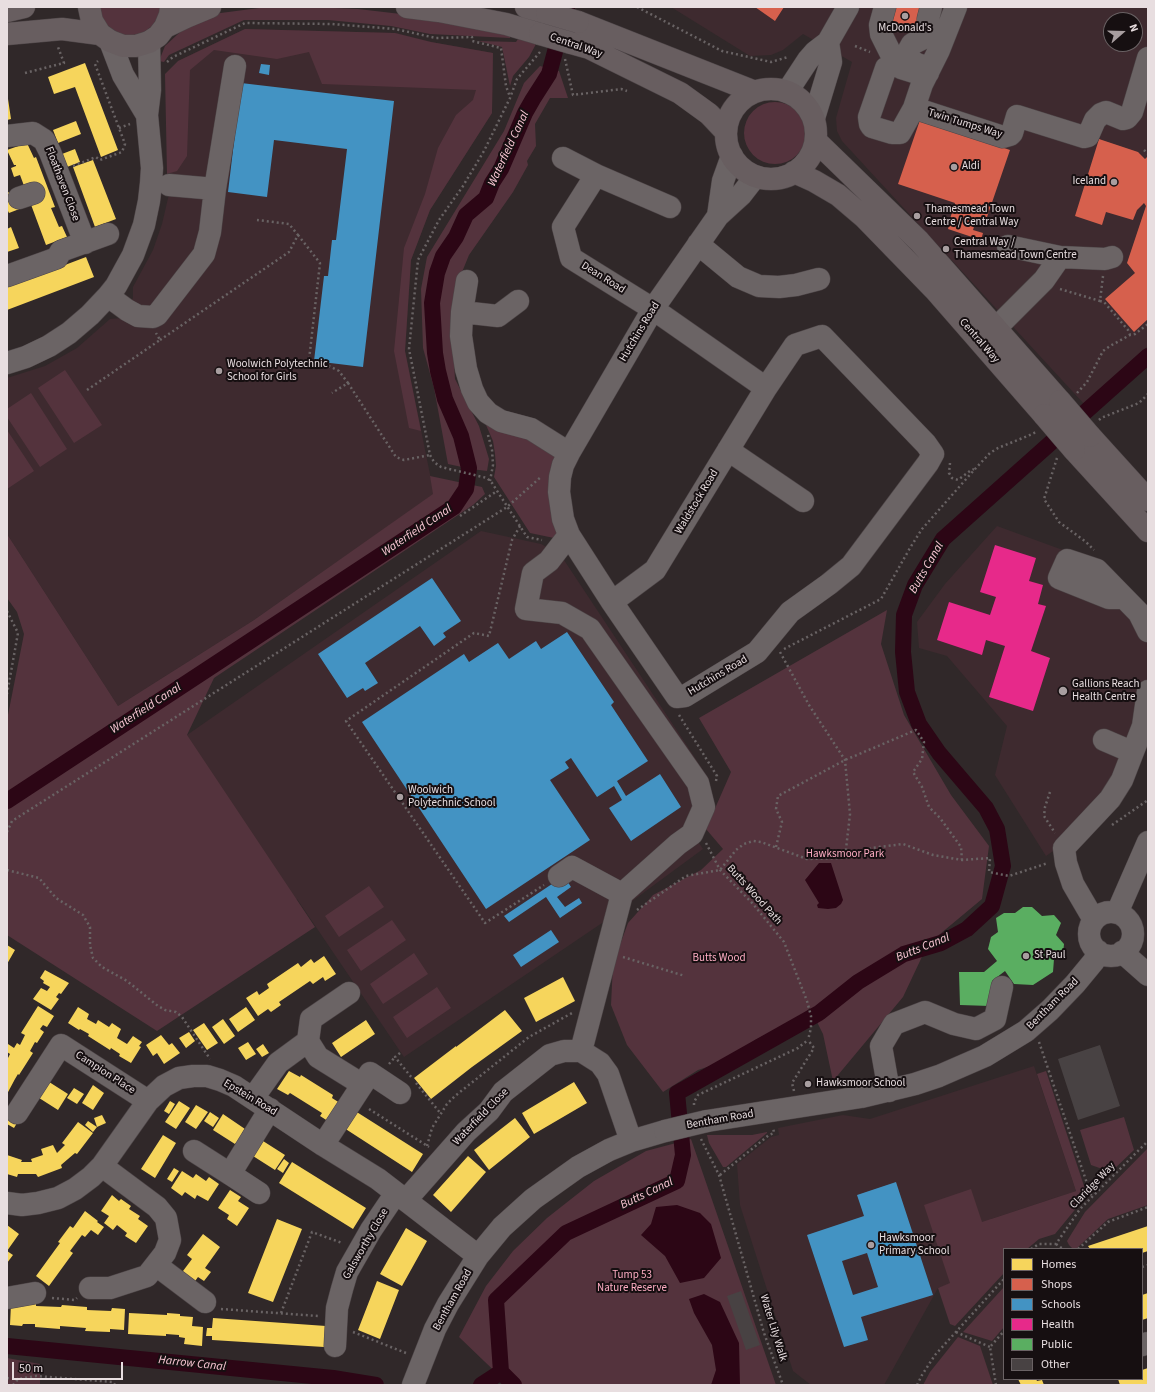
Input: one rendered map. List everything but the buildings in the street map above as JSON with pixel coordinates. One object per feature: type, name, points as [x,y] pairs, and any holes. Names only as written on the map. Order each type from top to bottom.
[{"type":"main road","points":[[7,10],[24,7]]},
{"type":"main road","points":[[89,7],[92,21],[105,38]]},
{"type":"main road","points":[[7,34],[62,29],[105,38],[123,46],[136,46],[149,42],[158,36],[168,17],[186,17],[210,7]]},
{"type":"main road","name":"Central Way","points":[[407,7],[439,11],[506,24],[541,41],[567,47],[589,48],[680,92],[709,114],[726,132]]},
{"type":"main road","name":"Central Way","points":[[537,10],[578,22],[755,92]]},
{"type":"main road","points":[[775,89],[787,92],[800,100],[814,118],[817,131],[816,141],[812,153],[804,166],[783,177],[769,180],[755,176],[742,168],[732,156],[728,148],[726,132],[729,117],[742,100],[755,92],[775,89]]},
{"type":"main road","name":"Central Way","points":[[816,141],[914,236],[996,328],[1054,411]]},
{"type":"main road","name":"Central Way","points":[[794,172],[814,181],[838,195],[865,218],[1054,411],[1082,443],[1148,531]]},
{"type":"main road","name":"Central Way","points":[[1082,443],[1148,500]]},
{"type":"street","points":[[787,92],[808,60],[815,52],[828,42],[848,7]]},
{"type":"street","points":[[885,7],[880,25],[882,34],[896,64],[901,68],[917,73],[928,71]]},
{"type":"street","points":[[928,71],[912,61],[907,53],[912,44],[922,39],[928,33],[928,19],[931,7]]},
{"type":"street","name":"Twin Tumps Way","points":[[956,7],[939,50],[922,84],[914,108],[1003,137],[1010,135],[1012,132],[1016,116],[1084,137],[1088,136],[1095,120],[1101,114],[1106,112],[1124,119],[1132,112],[1148,58]]},
{"type":"street","points":[[7,363],[49,346],[69,333],[90,315],[108,296],[124,271],[140,239],[149,201],[152,168],[133,94],[105,38]]},
{"type":"street","points":[[139,119],[150,90],[149,42]]},
{"type":"street","points":[[814,118],[831,62],[828,42]]},
{"type":"street","points":[[896,64],[886,68],[869,117],[870,124],[892,133],[900,133],[914,108]]},
{"type":"street","points":[[108,296],[138,316],[153,317],[158,315],[204,254],[210,232],[215,189],[235,66]]},
{"type":"street","name":"Floathaven Close","points":[[7,136],[27,133],[38,135],[48,145],[44,187],[85,243]]},
{"type":"street","name":"Hutchins Road","points":[[718,216],[723,181],[732,156]]},
{"type":"street","points":[[563,158],[596,175],[670,207]]},
{"type":"street","name":"Dean Road","points":[[596,175],[563,227],[571,258],[653,309]]},
{"type":"street","name":"Hutchins Road","points":[[755,176],[741,195],[718,216],[653,309],[569,453],[563,465],[560,477],[559,492],[563,519],[569,535],[612,602],[677,697],[685,696],[757,652],[790,612],[851,566],[930,459]]},
{"type":"street","points":[[169,185],[215,189]]},
{"type":"street","points":[[7,276],[57,258],[61,252],[108,234]]},
{"type":"street","points":[[698,244],[738,277],[758,286],[779,287],[796,285],[819,279]]},
{"type":"street","points":[[1008,246],[1060,257],[1109,258]]},
{"type":"street","points":[[996,328],[1044,280],[1060,257]]},
{"type":"street","points":[[467,281],[462,312],[461,336],[466,369],[478,402],[488,413],[496,418],[510,424],[531,429],[569,453]]},
{"type":"street","points":[[462,312],[498,316],[518,301]]},
{"type":"street","points":[[653,309],[766,388]]},
{"type":"street","name":"Waldstock Road","points":[[612,602],[655,570],[766,388],[795,345],[822,336],[926,444],[930,459]]},
{"type":"street","points":[[728,450],[803,501]]},
{"type":"street","points":[[569,535],[549,561],[533,573],[526,609],[562,613],[590,629],[698,784],[704,807],[692,834],[678,844],[622,894],[582,1051],[600,1063],[608,1074],[631,1141]]},
{"type":"street","points":[[1123,598],[1139,613],[1148,631]]},
{"type":"street","points":[[1094,920],[1073,884],[1066,863],[1064,848],[1110,799],[1122,780],[1143,726],[1148,691]]},
{"type":"street","points":[[1104,740],[1132,752]]},
{"type":"street","points":[[1117,913],[1148,842]]},
{"type":"street","points":[[559,876],[572,867],[622,894]]},
{"type":"street","points":[[1107,912],[1117,913],[1124,916],[1129,921],[1132,928],[1133,936],[1128,948],[1115,955],[1108,955],[1098,951],[1092,944],[1090,937],[1091,927],[1094,920],[1107,912]]},
{"type":"street","name":"Bentham Road","points":[[416,1378],[435,1329],[448,1304],[478,1256],[502,1227],[538,1194],[578,1167],[609,1150],[631,1141],[700,1121],[861,1097],[915,1084],[939,1076],[985,1056],[1026,1032],[1075,984],[1094,961],[1098,951]]},
{"type":"street","points":[[1122,952],[1148,975]]},
{"type":"street","points":[[889,1091],[881,1046],[894,1024],[925,1012],[954,1024],[976,1029],[995,1019],[1002,988]]},
{"type":"street","points":[[349,993],[311,1019],[308,1042],[318,1057],[354,1089]]},
{"type":"street","points":[[230,1174],[278,1064],[308,1042]]},
{"type":"street","name":"Campion Place","points":[[17,1113],[61,1045],[148,1101]]},
{"type":"street","name":"Waterfield Close","points":[[401,1196],[436,1151],[466,1132],[489,1111],[503,1092],[550,1055],[564,1051],[582,1051]]},
{"type":"street","points":[[323,1145],[354,1089],[370,1073],[400,1093]]},
{"type":"street","name":"Epstein Road","points":[[7,1204],[22,1205],[38,1203],[58,1198],[75,1189],[91,1178],[102,1166],[148,1101],[164,1086],[179,1078],[207,1076],[234,1086],[323,1145],[378,1179],[478,1256]]},
{"type":"street","points":[[194,1152],[259,1193]]},
{"type":"street","points":[[90,1288],[110,1288],[151,1270],[165,1253],[170,1240],[166,1218],[157,1207],[102,1166]]},
{"type":"street","name":"Galsworthy Close","points":[[336,1329],[337,1308],[347,1272],[360,1250],[401,1196]]},
{"type":"street","points":[[151,1270],[205,1302]]},
{"type":"street","points":[[7,1298],[35,1293]]},
{"type":"path","points":[[637,7],[722,51],[771,62],[794,54]]},
{"type":"path","points":[[166,63],[173,57],[245,23],[332,24],[395,29],[436,38],[472,37],[472,41],[501,48],[506,86],[510,98]]},
{"type":"path","points":[[507,507],[492,483],[487,478],[447,469],[437,465],[430,455],[409,349],[418,260],[439,220],[463,186],[484,151],[510,98],[517,79],[541,41]]},
{"type":"path","points":[[25,73],[64,64],[57,44]]},
{"type":"path","points":[[567,47],[573,95],[621,88],[627,91]]},
{"type":"path","points":[[44,187],[96,157],[100,160],[122,152],[125,144],[95,64]]},
{"type":"path","points":[[119,128],[139,119]]},
{"type":"path","points":[[1144,150],[1148,154]]},
{"type":"path","points":[[257,220],[289,224],[320,263],[308,360],[310,363],[329,366],[339,371],[396,457],[404,460],[430,455]]},
{"type":"path","points":[[87,390],[289,252],[298,235]]},
{"type":"path","points":[[1100,300],[1109,258]]},
{"type":"path","points":[[1044,280],[1057,288],[1104,302],[1128,330],[1130,335]]},
{"type":"path","points":[[146,317],[160,340]]},
{"type":"path","points":[[845,858],[850,814],[845,760],[809,706],[780,652],[881,599],[922,529],[990,453],[998,448],[1030,435],[1054,411],[1087,382],[1103,351],[1130,335],[1135,334],[1148,324]]},
{"type":"path","points":[[332,393],[348,383]]},
{"type":"path","points":[[490,481],[493,466],[492,450],[489,436],[483,424],[496,418]]},
{"type":"path","points":[[930,459],[950,458],[949,473],[952,478],[958,480],[975,469]]},
{"type":"path","points":[[7,832],[12,821],[507,507],[543,475]]},
{"type":"path","points":[[460,516],[497,491]]},
{"type":"path","points":[[520,526],[512,540],[489,636],[474,634],[346,721],[484,923],[559,876]]},
{"type":"path","points":[[7,611],[18,633],[7,694]]},
{"type":"path","points":[[683,722],[718,776],[715,784]]},
{"type":"path","points":[[776,847],[782,822],[776,809],[778,796],[845,760],[916,730],[924,742],[922,759],[913,772],[922,787],[929,807],[940,818],[961,847],[962,860]]},
{"type":"path","points":[[1050,792],[1045,807],[1044,816],[1064,848]]},
{"type":"path","name":"Butts Wood Path","points":[[704,840],[720,870],[753,904],[784,942],[807,1001],[811,1028],[808,1040],[814,1048],[792,1083],[797,1107]]},
{"type":"path","points":[[633,913],[686,876],[720,870],[736,850],[744,844],[753,841],[761,842],[807,858],[845,858],[871,848],[903,844],[933,855],[962,860],[990,858],[989,872],[1009,876]]},
{"type":"path","points":[[7,870],[39,878],[56,898],[83,915],[90,927],[90,945],[93,958],[102,967],[127,981],[158,1006],[165,1010],[176,1012],[182,1017],[212,1061]]},
{"type":"path","points":[[607,953],[685,976]]},
{"type":"path","points":[[436,1151],[432,1128],[447,1104],[455,1096],[529,1037],[594,1001]]},
{"type":"path","points":[[1033,1025],[1092,1198]]},
{"type":"path","points":[[700,1121],[694,1102],[698,1095],[798,1048],[808,1040]]},
{"type":"path","points":[[354,1089],[436,1151]]},
{"type":"path","points":[[720,1176],[769,1135],[774,1134],[770,1111]]},
{"type":"path","name":"Water Lily Walk","points":[[700,1121],[702,1142],[720,1176],[749,1275],[764,1333],[783,1385]]},
{"type":"path","name":"Claridge Way","points":[[1056,1244],[1080,1209],[1148,1142]]},
{"type":"path","points":[[1079,1248],[1108,1222],[1148,1207]]},
{"type":"path","points":[[281,1313],[312,1232],[360,1250]]},
{"type":"path","points":[[1033,1248],[1039,1244],[1056,1244],[1062,1248]]},
{"type":"path","points":[[917,1385],[935,1354],[1003,1279]]},
{"type":"path","points":[[35,1293],[49,1298],[75,1300],[90,1288]]},
{"type":"path","points":[[205,1302],[214,1309],[281,1313],[406,1352]]},
{"type":"path","points":[[956,1332],[990,1347]]},
{"type":"path","points":[[990,1347],[1003,1332]]},
{"type":"path","points":[[990,1347],[996,1385]]},
{"type":"path","points":[[7,1378],[18,1379],[36,1376],[113,1382],[115,1385]]},
{"type":"path","points":[[13,1385],[18,1379]]},
{"type":"shaded area","points":[[671,7],[1148,7],[1148,346],[1085,405],[842,141],[837,131],[836,118],[852,62],[803,34],[783,50],[771,55],[750,56]]},
{"type":"shaded area","name":"Woolwich Polytechnic School for Girls","points":[[245,29],[395,33],[431,42],[493,53],[492,113],[430,210],[411,260],[405,351],[434,494],[254,620],[118,706],[7,534],[7,378],[45,366],[77,348],[110,319],[122,318],[133,298],[133,287],[153,250],[162,224],[169,194],[170,175],[175,153],[178,61]]},
{"type":"shaded area","name":"Gallions Reach Health Centre","points":[[997,526],[1093,561],[1148,625],[1148,735],[1066,842],[1046,856],[995,775],[1007,726],[947,656],[919,648],[917,622],[945,584]]},
{"type":"shaded area","name":"Woolwich Polytechnic School","points":[[481,531],[541,544],[560,554],[709,779],[696,832],[697,840],[703,849],[605,921],[404,1057],[297,899],[179,979],[187,735]]},
{"type":"shaded area","points":[[819,863],[831,863],[843,900],[836,908],[818,908],[817,905],[819,903],[805,880]]},
{"type":"shaded area","name":"Hawksmoor Primary School","points":[[1034,1066],[1076,1191],[991,1219],[997,1268],[938,1288],[884,1385],[811,1385],[793,1371],[740,1205],[737,1164],[771,1137],[779,1135],[778,1128],[843,1115],[870,1119]]},
{"type":"shaded area","points":[[677,1205],[700,1213],[711,1224],[721,1258],[704,1278],[680,1283],[665,1256],[641,1235],[651,1224],[656,1207]]},
{"type":"shaded area","points":[[704,1294],[720,1302],[739,1343],[740,1385],[711,1385],[716,1370],[712,1345],[694,1313],[689,1299]]},
{"type":"green space","points":[[99,7],[161,7],[158,17],[152,26],[144,32],[134,35],[124,35],[107,25],[101,17]]},
{"type":"green space","points":[[310,7],[358,9],[418,16],[510,34],[510,38],[430,34],[391,26],[328,20],[244,20],[169,55],[164,62],[159,61],[165,46],[178,34],[190,24],[213,14],[259,8]]},
{"type":"green space","points":[[245,29],[395,33],[431,42],[493,53],[492,113],[430,210],[411,260],[405,351],[421,431],[409,428],[394,351],[404,248],[425,194],[438,148],[456,115],[473,100],[476,90],[322,84],[309,52],[277,59],[214,50],[190,70],[187,156],[177,171],[167,174],[165,74],[178,61]]},
{"type":"green space","points":[[518,39],[536,44],[529,57],[513,76],[510,86],[502,47],[478,41],[516,42]]},
{"type":"green space","points":[[540,66],[559,71],[568,98],[550,98],[535,124],[536,146],[527,161],[528,165],[513,192],[469,255],[460,277],[451,312],[455,379],[479,426],[489,459],[487,471],[471,469],[448,464],[434,388],[423,348],[421,289],[427,257],[504,131],[524,83]]},
{"type":"green space","points":[[775,102],[787,104],[797,111],[804,121],[806,133],[804,145],[797,155],[787,162],[775,164],[763,162],[753,155],[746,145],[744,133],[746,121],[753,111],[763,104]]},
{"type":"green space","points":[[65,370],[102,425],[74,443],[38,388]]},
{"type":"green space","points":[[31,393],[67,449],[40,467],[7,417],[7,409]]},
{"type":"green space","points":[[486,425],[514,432],[556,456],[559,531],[554,538],[530,533],[494,477],[496,466],[493,441]]},
{"type":"green space","points":[[7,430],[34,471],[7,489]]},
{"type":"green space","points":[[430,476],[482,487],[485,494],[473,505],[214,678],[187,735],[315,927],[157,1031],[7,935],[7,720],[24,634],[17,612],[7,598],[7,534],[118,706],[254,620],[433,494]]},
{"type":"green space","name":"Hawksmoor Park","points":[[887,610],[881,644],[904,715],[951,795],[989,846],[982,899],[928,944],[903,997],[833,1081],[823,1034],[810,1008],[796,1020],[755,1040],[728,1060],[698,1070],[663,1092],[627,1045],[611,1005],[613,964],[628,923],[653,895],[701,870],[723,849],[706,829],[731,772],[699,718]]},
{"type":"green space","points":[[369,886],[384,907],[339,937],[325,916]]},
{"type":"green space","points":[[392,920],[406,940],[361,971],[347,950]]},
{"type":"green space","points":[[414,953],[428,974],[383,1004],[370,984]]},
{"type":"green space","points":[[437,987],[451,1008],[407,1038],[393,1017]]},
{"type":"green space","points":[[1046,1071],[1087,1195],[1055,1234],[1039,1239],[1028,1248],[1003,1248],[1003,1274],[955,1326],[950,1324],[938,1288],[950,1283],[924,1205],[971,1189],[982,1222],[1076,1191],[1037,1074]]},
{"type":"green space","points":[[1124,1117],[1134,1150],[1111,1172],[1091,1165],[1080,1130]]},
{"type":"green space","points":[[767,1132],[726,1167],[723,1167],[709,1143],[707,1135],[752,1135]]},
{"type":"green space","name":"Tump 53 Nature Reserve","points":[[691,1139],[776,1385],[509,1385],[459,1337],[486,1286],[513,1251],[547,1218],[594,1181],[646,1151]]},
{"type":"green space","points":[[1148,1148],[1148,1205],[1108,1219],[1077,1248],[1072,1248],[1067,1241],[1085,1212]]},
{"type":"green space","points":[[1003,1288],[1003,1328],[992,1341],[963,1332]]},
{"type":"green space","points":[[958,1337],[980,1346],[993,1385],[923,1385],[930,1372]]},
{"type":"green space","points":[[7,1358],[40,1364],[40,1385],[7,1385]]},
{"type":"waterway","name":"Waterfield Canal","points":[[7,801],[454,507],[466,489],[469,468],[461,436],[445,399],[435,353],[432,303],[437,273],[443,256],[456,237],[466,215],[486,198],[492,183],[501,169],[525,113],[549,74],[567,7]]},
{"type":"waterway","name":"Butts Canal","points":[[501,1372],[496,1300],[566,1233],[677,1181],[683,1155],[677,1093],[819,1013],[858,982],[904,954],[941,943],[967,929],[992,906],[1003,866],[997,829],[986,808],[939,753],[919,724],[907,692],[903,652],[904,615],[915,585],[943,539],[1148,356]]},
{"type":"waterway","name":"Harrow Canal","points":[[7,1346],[333,1378],[376,1385]]},
{"type":"waterway","name":"Harrow Canal","points":[[501,1372],[514,1385]]},
{"type":"waterway","name":"Harrow Canal","points":[[481,1385],[501,1372]]},
{"type":"place","name":"McDonald's","points":[[905,16]]},
{"type":"place","name":"Aldi","points":[[954,167]]},
{"type":"place","name":"Iceland","points":[[1114,182]]},
{"type":"place","name":"Thamesmead Town Centre / Central Way","points":[[917,216]]},
{"type":"place","name":"Central Way / Thamesmead Town Centre","points":[[946,249]]},
{"type":"place","name":"Woolwich Polytechnic School for Girls","points":[[219,371]]},
{"type":"place","name":"Gallions Reach Health Centre","points":[[1063,691]]},
{"type":"place","name":"Woolwich Polytechnic School","points":[[400,797]]},
{"type":"place","name":"St Paul","points":[[1026,956]]},
{"type":"place","name":"Hawksmoor School","points":[[808,1084]]},
{"type":"place","name":"Hawksmoor Primary School","points":[[871,1245]]},
{"type":"park label","name":"Butts Wood","points":[[719,959]]}]
